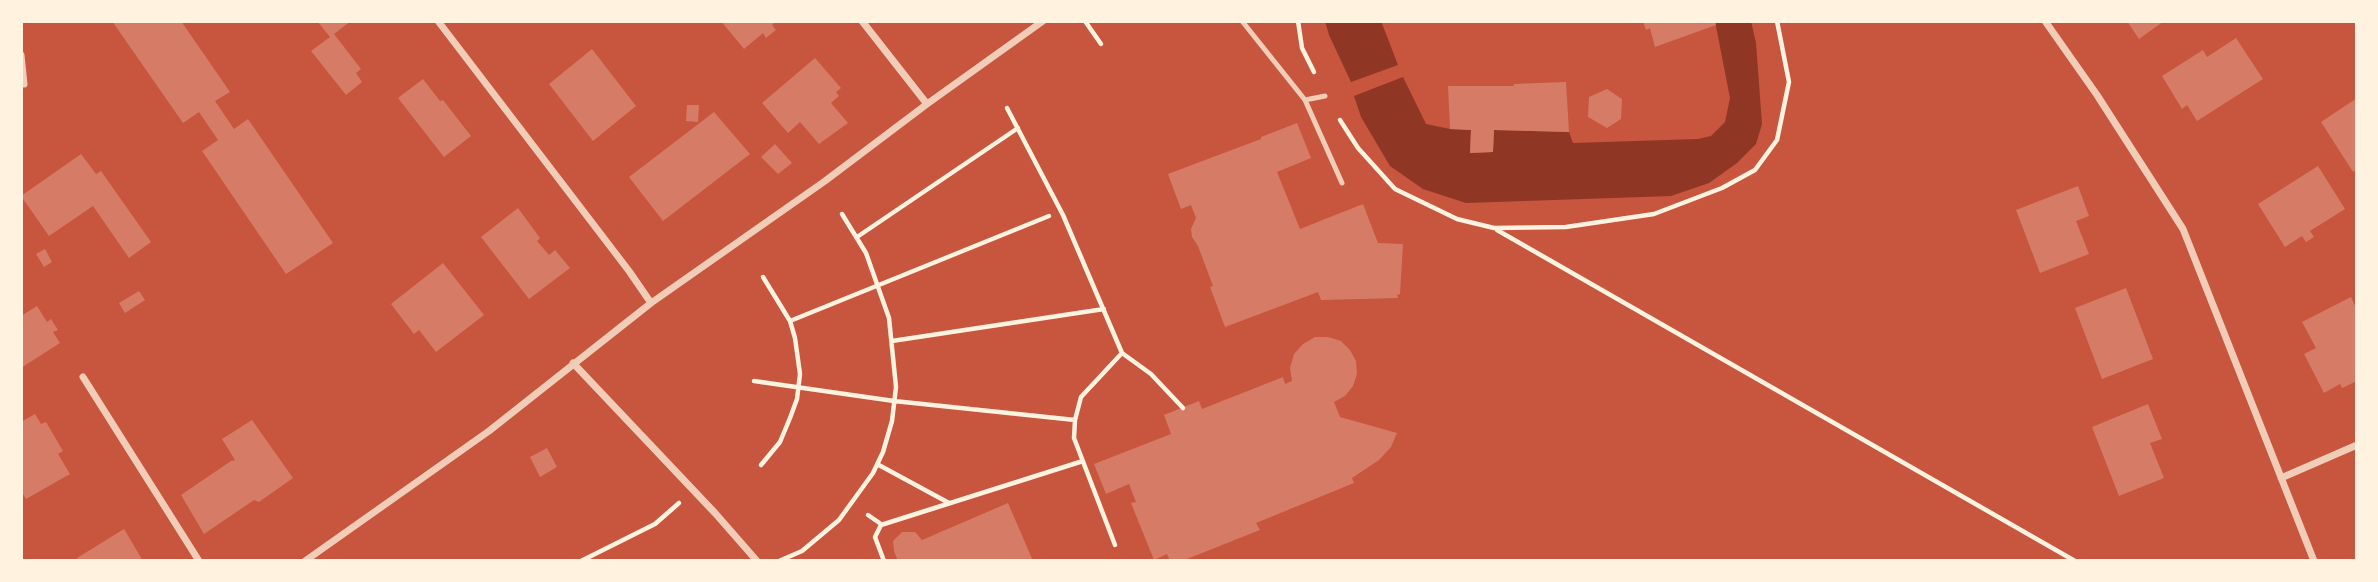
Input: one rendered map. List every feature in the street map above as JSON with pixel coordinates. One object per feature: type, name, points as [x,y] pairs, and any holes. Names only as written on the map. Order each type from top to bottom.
[{"type":"street","points":[[438,21],[652,303]]},
{"type":"street","points":[[862,21],[927,104]]},
{"type":"street","points":[[305,561],[489,431],[652,303],[825,181],[1043,21]]},
{"type":"street","points":[[2045,21],[2097,95],[2183,229],[2314,561]]},
{"type":"street","points":[[21,55],[24,84]]},
{"type":"street","points":[[573,363],[757,561]]},
{"type":"street","points":[[83,377],[199,561]]},
{"type":"street","points":[[2281,478],[2342,454],[2357,445]]},
{"type":"lane","points":[[1242,21],[1305,100],[1342,183]]},
{"type":"lane","points":[[1305,100],[1325,96]]},
{"type":"path","points":[[1085,21],[1101,44]]},
{"type":"path","points":[[1298,21],[1302,48],[1325,96],[1358,148],[1395,189],[1457,219],[1494,228],[1566,227],[1654,214],[1722,188],[1755,170],[1777,140],[1789,82],[1777,21]]},
{"type":"path","points":[[1007,108],[1063,215],[1122,352],[1151,374],[1182,408]]},
{"type":"path","points":[[857,237],[1018,128]]},
{"type":"path","points":[[778,561],[802,551],[839,520],[857,498],[877,464],[892,421],[895,387],[889,318],[866,253],[842,214]]},
{"type":"path","points":[[790,321],[1049,216]]},
{"type":"path","points":[[1494,228],[2075,561]]},
{"type":"path","points":[[761,465],[780,442],[797,399],[798,387],[798,357],[790,321],[763,276]]},
{"type":"path","points":[[892,341],[1104,309]]},
{"type":"path","points":[[1115,545],[1074,438],[1081,397],[1122,352]]},
{"type":"path","points":[[754,381],[894,401],[1075,420]]},
{"type":"path","points":[[884,561],[874,537],[881,525],[1083,461]]},
{"type":"path","points":[[877,464],[949,503]]},
{"type":"path","points":[[581,561],[655,524],[693,490]]},
{"type":"path","points":[[868,514],[881,525]]},
{"type":"shaded area","points":[[1325,21],[1381,21],[1398,65],[1351,82]]},
{"type":"shaded area","points":[[1715,21],[1751,21],[1756,43],[1762,124],[1756,144],[1737,163],[1709,183],[1671,196],[1466,203],[1423,189],[1390,166],[1361,117],[1354,96],[1403,77],[1426,124],[1471,130],[1470,153],[1493,152],[1494,130],[1569,132],[1573,143],[1698,139],[1711,136],[1725,122],[1730,98]]},
{"type":"building","points":[[112,21],[181,21],[230,92],[215,101],[234,129],[248,119],[333,243],[286,274],[202,151],[218,140],[199,112],[183,123]]},
{"type":"building","points":[[317,21],[351,21],[334,34],[361,69],[356,73],[362,82],[346,95],[311,51],[330,37]]},
{"type":"building","points":[[721,21],[776,21],[772,25],[776,30],[766,38],[763,33],[744,49]]},
{"type":"building","points":[[1643,21],[1715,21],[1716,25],[1655,47],[1650,28],[1646,30]]},
{"type":"building","points":[[2127,21],[2164,21],[2139,39]]},
{"type":"building","points":[[2236,38],[2263,79],[2197,121],[2187,105],[2182,109],[2162,76],[2203,50],[2207,57]]},
{"type":"building","points":[[592,49],[636,106],[593,141],[549,84]]},
{"type":"building","points":[[815,58],[841,88],[836,92],[839,96],[831,103],[848,123],[819,144],[800,122],[788,133],[762,103]]},
{"type":"building","points":[[423,79],[471,136],[444,157],[398,98]]},
{"type":"building","points":[[1566,82],[1569,132],[1494,130],[1493,152],[1470,153],[1471,130],[1450,129],[1448,86],[1514,86]]},
{"type":"building","points":[[1607,89],[1622,99],[1621,119],[1607,128],[1588,117],[1589,97]]},
{"type":"building","points":[[2357,98],[2357,169],[2353,172],[2321,122]]},
{"type":"building","points":[[687,105],[699,105],[698,122],[686,121]]},
{"type":"building","points":[[714,112],[750,154],[663,221],[629,177]]},
{"type":"building","points":[[1297,123],[1311,158],[1277,172],[1300,229],[1363,204],[1378,243],[1403,244],[1400,294],[1397,295],[1398,298],[1321,300],[1318,292],[1225,327],[1210,287],[1213,286],[1192,237],[1191,229],[1196,218],[1191,205],[1181,209],[1168,174]]},
{"type":"building","points":[[775,144],[792,163],[778,174],[761,157]]},
{"type":"building","points":[[81,154],[96,174],[101,171],[151,242],[129,258],[93,206],[49,236],[21,196]]},
{"type":"building","points":[[2318,166],[2345,209],[2310,231],[2314,237],[2306,242],[2302,236],[2285,247],[2258,204]]},
{"type":"building","points":[[2078,186],[2089,216],[2076,221],[2089,254],[2040,273],[2016,210]]},
{"type":"building","points":[[518,208],[540,238],[537,241],[549,255],[555,250],[570,268],[529,299],[481,237]]},
{"type":"building","points":[[45,249],[52,262],[44,267],[36,254]]},
{"type":"building","points":[[443,263],[484,315],[436,352],[419,330],[414,334],[391,304]]},
{"type":"building","points":[[2126,288],[2153,359],[2102,379],[2075,308]]},
{"type":"building","points":[[139,291],[145,300],[125,313],[119,303]]},
{"type":"building","points":[[2351,297],[2357,310],[2357,381],[2342,388],[2340,384],[2324,393],[2304,354],[2316,348],[2302,322]]},
{"type":"building","points":[[37,306],[47,322],[51,319],[58,330],[53,332],[60,343],[21,368],[21,316]]},
{"type":"building","points":[[1315,337],[1341,341],[1356,361],[1357,374],[1353,386],[1345,396],[1334,402],[1340,417],[1397,433],[1391,447],[1379,460],[1352,478],[1354,483],[1256,523],[1260,530],[1182,561],[1170,561],[1167,554],[1154,560],[1131,503],[1136,502],[1129,484],[1106,494],[1094,464],[1171,434],[1164,415],[1199,401],[1202,409],[1283,377],[1285,384],[1292,381],[1290,368],[1294,354],[1303,344]]},
{"type":"building","points":[[2148,404],[2162,439],[2150,443],[2164,478],[2119,496],[2092,427]]},
{"type":"building","points":[[35,414],[41,424],[46,422],[63,451],[58,454],[70,474],[26,499],[21,491],[21,422]]},
{"type":"building","points":[[252,420],[293,478],[259,502],[254,500],[204,534],[181,495],[235,460],[222,439]]},
{"type":"building","points":[[547,448],[557,467],[540,477],[530,457]]},
{"type":"building","points":[[1008,503],[1033,561],[898,561],[893,541],[902,532],[915,532],[922,540]]},
{"type":"building","points":[[124,529],[143,561],[78,561],[77,558]]}]
